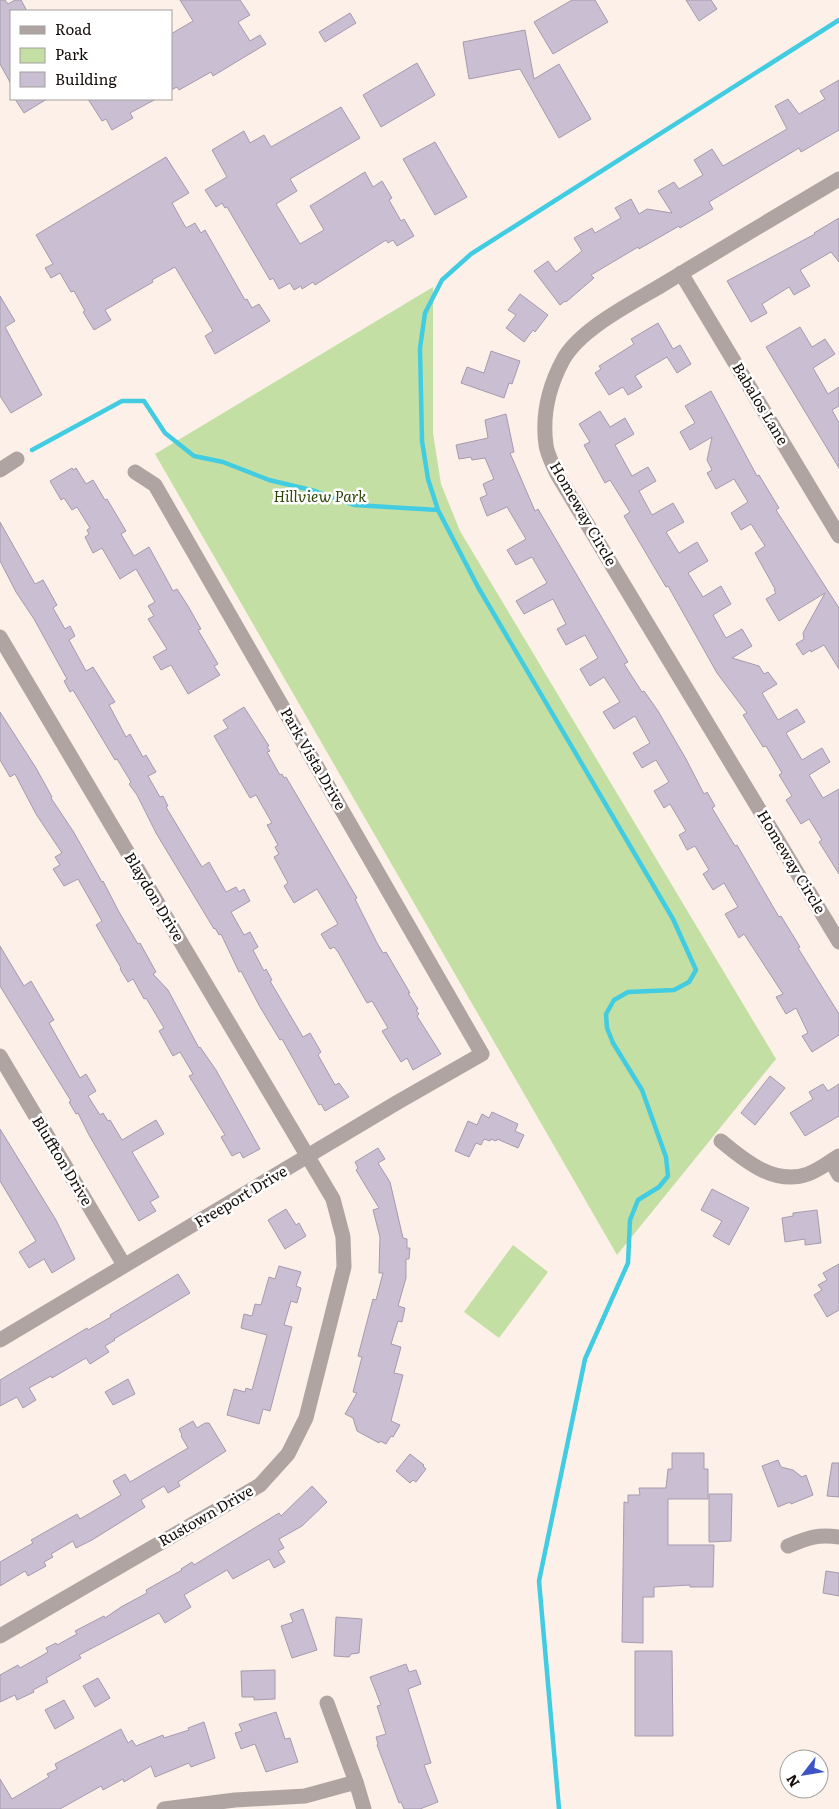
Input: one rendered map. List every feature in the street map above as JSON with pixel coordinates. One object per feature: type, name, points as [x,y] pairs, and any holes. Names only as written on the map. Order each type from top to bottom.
[{"type":"street","name":"Homeway Circle","points":[[839,179],[607,318],[582,337],[563,359],[550,393],[545,418],[546,447],[557,474],[839,942]]},
{"type":"street","name":"Babalos Lane","points":[[681,273],[839,536]]},
{"type":"street","points":[[0,470],[18,459]]},
{"type":"street","name":"Park Vista Drive","points":[[135,472],[155,485],[482,1054]]},
{"type":"street","name":"Blaydon Drive","points":[[0,637],[308,1156]]},
{"type":"street","name":"Freeport Drive","points":[[0,1340],[482,1054]]},
{"type":"street","name":"Bluffton Drive","points":[[0,1056],[124,1266]]},
{"type":"street","points":[[721,1141],[742,1158],[766,1172],[786,1178],[808,1174],[835,1159],[839,1175]]},
{"type":"street","name":"Rustown Drive","points":[[0,1636],[260,1485],[288,1454],[306,1418],[344,1267],[343,1237],[333,1199],[308,1156]]},
{"type":"street","points":[[788,1546],[811,1537],[839,1537]]},
{"type":"street","points":[[327,1703],[364,1809]]},
{"type":"street","points":[[164,1809],[236,1800],[305,1796],[356,1782]]},
{"type":"green space","name":"Hillview Park","points":[[433,287],[433,433],[441,484],[460,531],[776,1059],[617,1255],[155,454]]},
{"type":"green space","points":[[513,1245],[548,1272],[499,1338],[464,1312]]},
{"type":"building","points":[[0,0],[5,0],[8,4],[15,0],[21,0],[26,10],[10,10],[10,82],[0,64]]},
{"type":"building","points":[[180,0],[240,0],[250,15],[238,22],[250,41],[260,35],[266,44],[213,76],[211,72],[179,90],[177,87],[172,90],[172,33],[193,21]]},
{"type":"building","points":[[572,0],[595,0],[608,22],[553,54],[534,22]]},
{"type":"building","points":[[686,0],[711,0],[717,9],[699,21]]},
{"type":"building","points":[[350,13],[356,23],[325,42],[319,32]]},
{"type":"building","points":[[525,30],[534,79],[559,64],[591,119],[559,138],[520,69],[469,79],[463,42]]},
{"type":"building","points":[[417,63],[435,95],[381,127],[363,95]]},
{"type":"building","points":[[839,80],[839,130],[801,152],[799,148],[709,202],[713,209],[639,249],[638,247],[591,275],[594,278],[566,302],[560,305],[534,271],[548,261],[556,272],[582,251],[574,238],[592,228],[595,233],[621,218],[615,208],[631,199],[639,214],[647,209],[672,213],[658,191],[674,182],[679,189],[703,175],[694,160],[712,149],[723,166],[787,129],[775,106],[788,99],[799,114],[825,99],[820,91]]},
{"type":"building","points":[[16,100],[45,100],[24,113]]},
{"type":"building","points":[[89,100],[154,100],[130,113],[133,118],[112,130],[106,119],[102,121]]},
{"type":"building","points":[[341,107],[360,138],[290,179],[297,191],[276,204],[300,244],[324,230],[310,206],[365,172],[373,187],[382,181],[392,198],[389,200],[401,221],[404,219],[414,236],[397,246],[393,240],[388,243],[386,240],[315,285],[313,282],[302,289],[301,286],[294,290],[290,283],[279,289],[273,278],[270,280],[227,207],[225,208],[222,203],[216,207],[205,190],[227,177],[212,150],[244,131],[250,143],[264,135],[271,147]]},
{"type":"building","points":[[435,142],[467,197],[435,215],[403,159]]},
{"type":"building","points":[[166,157],[189,193],[172,203],[186,228],[195,223],[201,233],[205,230],[245,300],[247,299],[252,308],[259,304],[270,321],[215,354],[205,336],[213,331],[175,267],[105,310],[111,320],[94,330],[83,312],[85,311],[74,291],[71,292],[60,273],[51,278],[45,268],[53,264],[36,235]]},
{"type":"building","points":[[839,218],[839,262],[831,252],[800,270],[810,286],[794,295],[789,287],[762,304],[767,313],[751,322],[727,281],[815,234]]},
{"type":"building","points":[[520,294],[548,315],[535,332],[533,330],[524,342],[506,328],[516,315],[508,310]]},
{"type":"building","points":[[0,296],[15,321],[5,327],[42,395],[11,413],[0,396]]},
{"type":"building","points":[[658,323],[673,349],[680,345],[691,364],[677,373],[667,357],[635,376],[642,387],[628,395],[623,387],[609,395],[595,373],[601,369],[599,366],[634,344],[631,339]]},
{"type":"building","points":[[800,327],[812,347],[825,339],[835,354],[813,368],[828,394],[839,387],[839,406],[832,410],[839,423],[839,468],[766,347]]},
{"type":"building","points":[[491,351],[520,361],[512,384],[509,383],[504,398],[461,383],[467,367],[484,373]]},
{"type":"building","points":[[711,391],[757,476],[759,475],[779,508],[776,510],[839,608],[839,669],[824,645],[811,652],[810,650],[803,655],[796,644],[804,639],[803,633],[825,593],[779,621],[766,599],[776,593],[775,589],[755,553],[765,546],[751,524],[741,530],[731,513],[748,502],[734,479],[716,489],[707,473],[712,470],[707,460],[712,437],[690,450],[680,432],[695,423],[685,406]]},
{"type":"building","points":[[600,411],[610,427],[625,418],[634,434],[615,445],[632,476],[648,467],[656,481],[639,491],[652,515],[673,503],[684,522],[666,532],[679,553],[697,542],[708,561],[688,573],[703,597],[721,586],[731,604],[713,615],[726,638],[742,629],[752,646],[732,658],[759,666],[764,674],[768,672],[777,684],[762,693],[778,720],[797,709],[805,722],[786,733],[802,760],[822,748],[830,762],[809,775],[823,798],[839,789],[839,874],[819,842],[822,840],[809,819],[801,824],[786,800],[792,796],[779,775],[782,773],[766,746],[763,747],[743,715],[747,713],[717,673],[668,586],[666,587],[624,516],[630,512],[610,480],[605,483],[584,445],[590,442],[579,424]]},
{"type":"building","points":[[506,414],[514,452],[510,453],[535,511],[538,509],[628,662],[624,664],[642,692],[644,691],[658,711],[704,794],[707,792],[715,806],[712,808],[735,846],[737,845],[779,917],[781,916],[800,947],[798,948],[839,1014],[839,1035],[812,1052],[802,1036],[808,1033],[796,1008],[786,1014],[776,997],[783,994],[744,934],[739,938],[725,914],[738,907],[724,883],[713,890],[703,874],[709,870],[695,846],[687,850],[679,835],[686,831],[670,804],[664,808],[654,791],[669,782],[656,760],[642,768],[633,753],[650,743],[635,716],[614,729],[603,712],[620,702],[604,677],[590,686],[580,669],[598,658],[585,635],[566,645],[557,629],[566,624],[553,599],[524,614],[516,601],[547,583],[532,557],[516,565],[507,550],[526,539],[507,507],[487,516],[480,498],[487,495],[483,484],[494,479],[485,458],[472,460],[471,457],[459,459],[456,445],[488,438],[485,420]]},
{"type":"building","points":[[72,468],[73,470],[76,468],[86,484],[93,480],[105,500],[107,499],[126,531],[121,534],[134,556],[149,547],[173,591],[177,589],[201,629],[198,630],[218,664],[214,666],[220,675],[188,694],[171,665],[161,670],[153,657],[167,649],[148,619],[154,616],[148,606],[155,602],[136,569],[120,579],[102,548],[93,553],[85,537],[89,534],[87,530],[90,528],[77,507],[72,510],[64,498],[61,500],[50,481]]},
{"type":"building","points":[[0,522],[35,584],[43,580],[57,605],[53,608],[65,629],[70,626],[75,636],[69,640],[86,671],[93,667],[115,702],[109,705],[126,737],[130,734],[143,757],[146,755],[156,772],[148,776],[160,797],[163,796],[168,806],[166,807],[202,867],[209,862],[226,892],[236,887],[239,892],[244,889],[250,901],[231,912],[244,935],[250,932],[258,947],[253,950],[264,971],[266,969],[272,980],[270,981],[303,1037],[310,1033],[321,1052],[318,1055],[335,1085],[339,1083],[349,1097],[325,1111],[321,1104],[319,1105],[282,1039],[280,1040],[260,1007],[241,971],[239,972],[221,934],[219,935],[214,929],[156,833],[137,795],[129,784],[131,782],[117,759],[115,760],[73,690],[70,692],[64,681],[67,679],[0,561]]},
{"type":"building","points":[[244,707],[269,746],[267,747],[270,751],[267,752],[280,775],[282,774],[284,778],[286,777],[357,898],[355,899],[377,943],[383,953],[386,952],[410,993],[408,993],[418,1009],[416,1010],[419,1014],[417,1016],[441,1054],[413,1070],[407,1058],[401,1062],[382,1031],[388,1028],[372,1001],[367,1003],[338,952],[334,947],[330,949],[321,934],[338,924],[317,889],[294,903],[284,886],[288,883],[274,857],[279,854],[275,847],[278,845],[267,825],[272,823],[256,795],[250,798],[214,736],[228,728],[223,720]]},
{"type":"building","points":[[0,712],[36,768],[51,798],[103,881],[138,944],[140,943],[156,972],[153,974],[168,990],[199,1048],[216,1070],[260,1149],[243,1158],[240,1152],[232,1156],[221,1137],[225,1135],[189,1076],[193,1074],[180,1052],[173,1056],[159,1031],[164,1028],[146,998],[144,999],[133,979],[128,982],[120,969],[96,925],[102,921],[78,879],[64,886],[53,869],[60,865],[55,857],[62,853],[36,814],[15,774],[10,777],[0,760]]},
{"type":"building","points":[[0,946],[24,986],[31,981],[54,1020],[49,1023],[80,1078],[86,1074],[96,1091],[88,1096],[100,1115],[103,1113],[108,1121],[110,1120],[122,1140],[156,1120],[164,1134],[132,1152],[159,1197],[150,1202],[156,1211],[139,1221],[78,1113],[76,1114],[69,1102],[71,1101],[0,986]]},
{"type":"building","points":[[770,1076],[785,1088],[755,1125],[741,1113]]},
{"type":"building","points":[[823,1084],[828,1091],[839,1084],[839,1116],[805,1136],[790,1113],[813,1099],[809,1092]]},
{"type":"building","points":[[492,1112],[518,1124],[515,1131],[524,1135],[518,1148],[497,1139],[496,1141],[491,1139],[490,1141],[484,1139],[481,1145],[476,1143],[469,1157],[455,1151],[468,1121],[477,1125],[482,1114],[489,1118]]},
{"type":"building","points":[[0,1129],[56,1220],[75,1259],[52,1273],[44,1259],[29,1268],[19,1252],[36,1241],[0,1181]]},
{"type":"building","points":[[378,1148],[385,1159],[378,1163],[390,1182],[403,1238],[407,1239],[407,1248],[410,1248],[409,1259],[406,1259],[406,1278],[398,1306],[405,1308],[402,1322],[398,1321],[391,1344],[401,1347],[394,1373],[403,1375],[391,1421],[400,1425],[386,1444],[380,1441],[379,1443],[357,1431],[353,1418],[345,1414],[357,1393],[353,1392],[362,1357],[358,1356],[373,1299],[376,1300],[383,1273],[379,1273],[380,1237],[373,1210],[379,1208],[356,1170],[358,1168],[355,1162]]},
{"type":"building","points":[[712,1189],[749,1208],[729,1245],[713,1236],[722,1221],[701,1210]]},
{"type":"building","points":[[286,1209],[296,1225],[299,1223],[306,1236],[285,1249],[268,1220]]},
{"type":"building","points":[[817,1210],[821,1243],[805,1245],[805,1239],[785,1242],[782,1218],[793,1216],[793,1213]]},
{"type":"building","points":[[839,1264],[839,1310],[827,1317],[814,1295],[822,1290],[818,1285],[827,1280],[823,1273]]},
{"type":"building","points":[[279,1266],[301,1272],[296,1286],[301,1288],[297,1303],[291,1301],[284,1325],[292,1327],[270,1411],[263,1409],[259,1424],[227,1415],[234,1389],[245,1392],[246,1388],[252,1390],[267,1335],[241,1328],[244,1314],[252,1316],[255,1304],[261,1305],[269,1277],[275,1279]]},
{"type":"building","points":[[178,1274],[190,1293],[114,1339],[105,1346],[109,1352],[90,1364],[86,1358],[52,1378],[51,1376],[29,1388],[36,1400],[23,1408],[17,1397],[0,1406],[0,1380],[87,1328],[88,1330],[111,1317],[110,1315]]},
{"type":"building","points":[[128,1379],[135,1394],[113,1405],[105,1392]]},
{"type":"building","points":[[193,1421],[197,1428],[205,1423],[209,1423],[226,1451],[178,1482],[180,1486],[168,1493],[164,1486],[141,1500],[145,1507],[92,1540],[76,1548],[73,1541],[51,1554],[53,1557],[44,1562],[46,1566],[28,1576],[25,1571],[0,1586],[0,1562],[33,1543],[31,1540],[77,1514],[80,1519],[121,1495],[113,1481],[125,1474],[130,1482],[188,1448],[179,1429]]},
{"type":"building","points":[[672,1453],[704,1453],[704,1469],[708,1469],[708,1499],[668,1499],[668,1545],[714,1545],[713,1587],[690,1587],[690,1585],[654,1587],[654,1597],[643,1597],[643,1643],[622,1642],[624,1502],[628,1503],[628,1495],[640,1495],[639,1488],[666,1488],[668,1469],[672,1469]]},
{"type":"building","points":[[410,1454],[424,1465],[426,1469],[416,1482],[413,1480],[410,1483],[396,1471]]},
{"type":"building","points":[[778,1460],[781,1467],[793,1470],[802,1477],[806,1475],[813,1495],[778,1507],[762,1466]]},
{"type":"building","points":[[832,1463],[839,1463],[839,1497],[827,1496]]},
{"type":"building","points":[[312,1486],[327,1502],[302,1526],[279,1539],[284,1548],[278,1551],[285,1562],[274,1568],[269,1559],[233,1579],[227,1570],[184,1595],[191,1607],[165,1623],[159,1613],[79,1655],[81,1658],[46,1678],[48,1682],[33,1690],[34,1692],[17,1700],[15,1695],[0,1702],[0,1675],[18,1665],[20,1668],[43,1655],[48,1652],[46,1648],[56,1643],[57,1645],[77,1634],[75,1631],[104,1616],[105,1618],[147,1593],[146,1590],[182,1570],[192,1562],[194,1565],[279,1513],[281,1516]]},
{"type":"building","points":[[709,1494],[732,1494],[731,1541],[709,1542]]},
{"type":"building","points":[[826,1571],[839,1573],[839,1596],[823,1593]]},
{"type":"building","points":[[303,1609],[317,1650],[292,1658],[281,1626],[293,1622],[290,1614]]},
{"type":"building","points":[[336,1617],[362,1619],[359,1653],[351,1654],[349,1657],[334,1656]]},
{"type":"building","points":[[635,1651],[672,1651],[673,1736],[635,1736]]},
{"type":"building","points":[[406,1664],[409,1672],[416,1670],[421,1684],[408,1689],[431,1763],[424,1765],[438,1802],[420,1809],[404,1809],[401,1802],[399,1803],[377,1745],[376,1737],[386,1734],[377,1706],[381,1705],[370,1677]]},
{"type":"building","points":[[275,1670],[275,1699],[254,1700],[254,1697],[242,1697],[241,1671]]},
{"type":"building","points":[[98,1678],[110,1698],[95,1707],[83,1686]]},
{"type":"building","points":[[64,1700],[74,1718],[55,1729],[45,1710]]},
{"type":"building","points":[[276,1712],[285,1739],[290,1738],[298,1762],[266,1772],[255,1744],[241,1749],[235,1733],[242,1731],[239,1724]]},
{"type":"building","points":[[204,1722],[215,1758],[191,1767],[189,1763],[155,1777],[151,1766],[124,1782],[123,1779],[103,1790],[101,1786],[60,1809],[0,1809],[0,1779],[12,1799],[49,1777],[47,1774],[57,1769],[55,1764],[121,1729],[128,1743],[132,1740],[136,1746],[163,1735],[164,1738],[189,1730],[188,1728]]},
{"type":"waterway","points":[[559,1809],[539,1581],[585,1359],[628,1263],[630,1220],[638,1200],[659,1187],[668,1176],[666,1157],[642,1090],[613,1043],[607,1028],[606,1014],[614,1000],[628,992],[674,990],[689,982],[696,970],[673,919],[478,587],[438,510],[428,479],[422,441],[420,348],[425,313],[442,280],[471,254],[839,20]]},
{"type":"waterway","points":[[32,450],[122,401],[144,401],[165,433],[194,456],[223,462],[269,480],[315,491],[354,505],[438,510]]}]
